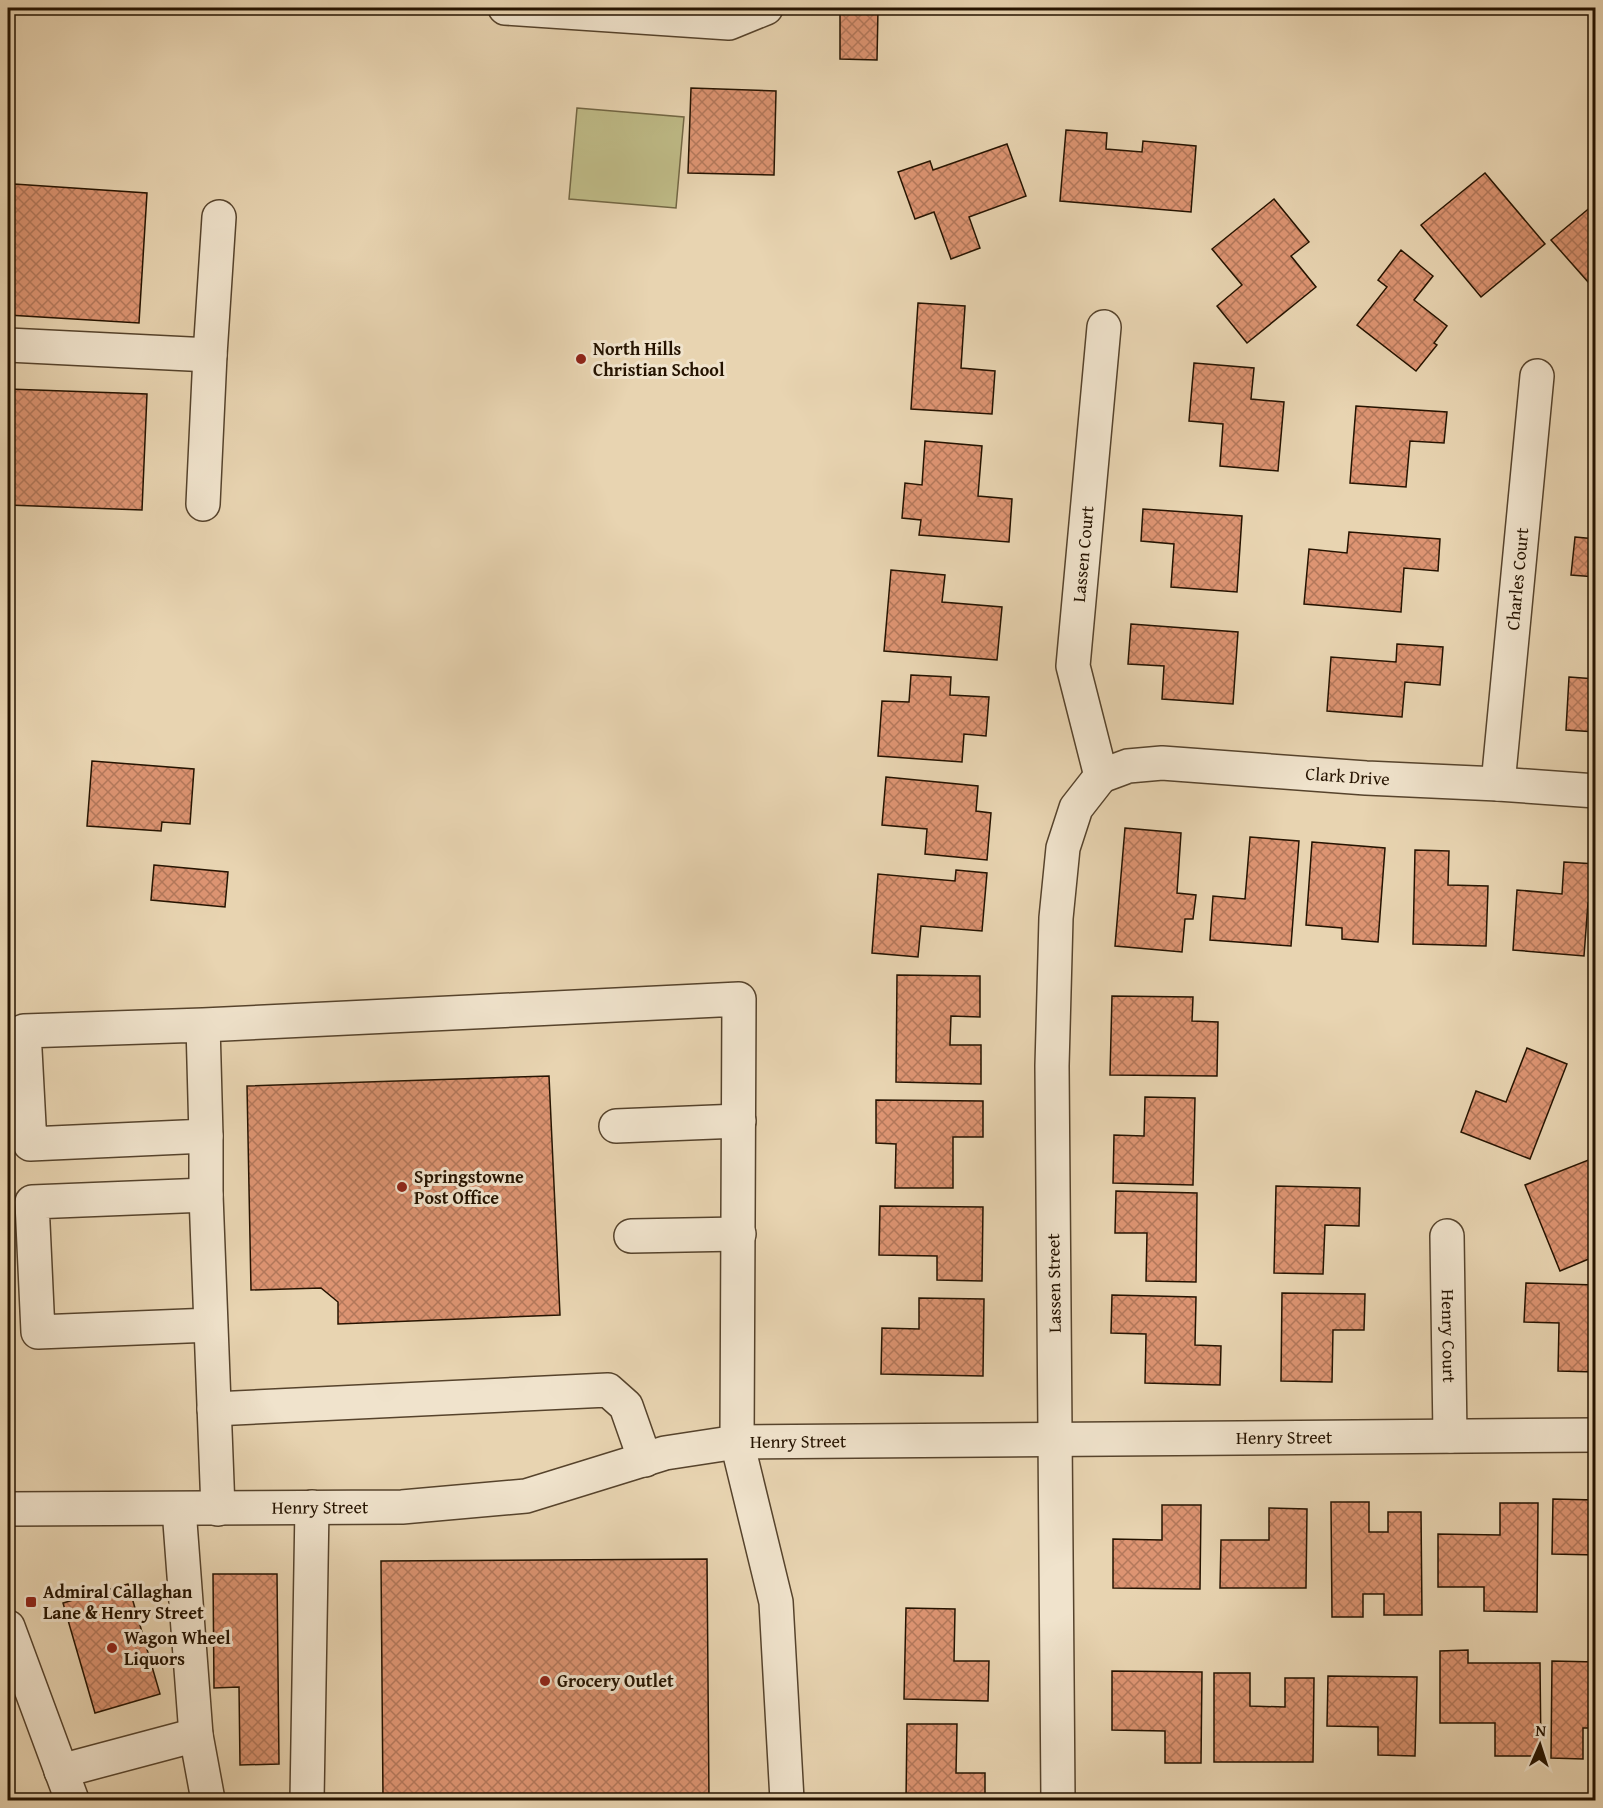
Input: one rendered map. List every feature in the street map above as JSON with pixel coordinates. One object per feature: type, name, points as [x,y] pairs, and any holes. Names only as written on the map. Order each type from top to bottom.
[{"type":"street","points":[[505,8],[729,23],[766,8]]},
{"type":"street","points":[[203,504],[219,217]]},
{"type":"street","name":"Lassen Court","points":[[1101,776],[1073,666],[1104,327]]},
{"type":"street","points":[[8,345],[210,356]]},
{"type":"street","name":"Charles Court","points":[[1498,784],[1537,376]]},
{"type":"street","name":"Clark Drive","points":[[1101,776],[1128,766],[1162,763],[1366,778],[1596,791]]},
{"type":"street","name":"Lassen Street","points":[[1058,1800],[1052,1066],[1056,918],[1063,849],[1076,808],[1101,776]]},
{"type":"street","points":[[206,1136],[30,1144],[24,1031],[203,1025],[739,999],[738,1442],[776,1602],[787,1800]]},
{"type":"street","points":[[203,1025],[206,1195],[218,1509]]},
{"type":"street","points":[[616,1126],[739,1121]]},
{"type":"street","points":[[206,1195],[32,1202],[38,1332],[211,1325]]},
{"type":"street","points":[[631,1236],[739,1234]]},
{"type":"street","name":"Henry Court","points":[[1447,1236],[1450,1436]]},
{"type":"street","points":[[214,1409],[608,1390],[626,1406],[645,1460]]},
{"type":"street","name":"Henry Street","points":[[8,1509],[402,1507],[526,1496],[665,1454],[738,1442],[1596,1435]]},
{"type":"street","points":[[307,1800],[312,1507]]},
{"type":"street","points":[[179,1509],[196,1735],[208,1800]]},
{"type":"street","points":[[8,1627],[72,1800]]},
{"type":"street","points":[[61,1771],[196,1735]]},
{"type":"shaded area","points":[[577,108],[684,117],[676,208],[569,199]]},
{"type":"building","points":[[840,8],[878,9],[877,60],[840,59]]},
{"type":"building","points":[[691,88],[776,91],[774,175],[688,173]]},
{"type":"building","points":[[1066,130],[1107,133],[1106,149],[1142,152],[1143,141],[1196,146],[1191,212],[1060,201]]},
{"type":"building","points":[[1007,144],[1026,196],[969,217],[980,248],[951,259],[934,212],[915,219],[898,172],[930,161],[933,170]]},
{"type":"building","points":[[1485,173],[1545,244],[1481,297],[1421,225]]},
{"type":"building","points":[[14,184],[147,193],[139,323],[8,315]]},
{"type":"building","points":[[1274,199],[1309,242],[1291,256],[1316,287],[1247,343],[1217,306],[1242,285],[1212,249]]},
{"type":"building","points":[[1592,206],[1596,210],[1596,291],[1551,240]]},
{"type":"building","points":[[1401,250],[1433,276],[1414,300],[1447,326],[1434,343],[1437,345],[1416,371],[1357,325],[1387,287],[1378,280]]},
{"type":"building","points":[[918,303],[965,306],[961,368],[995,371],[992,414],[911,409]]},
{"type":"building","points":[[1194,363],[1254,368],[1251,399],[1284,402],[1278,471],[1220,466],[1223,424],[1189,421]]},
{"type":"building","points":[[8,389],[147,394],[142,510],[8,505]]},
{"type":"building","points":[[1356,406],[1447,412],[1444,443],[1410,441],[1406,487],[1350,483]]},
{"type":"building","points":[[925,441],[982,446],[978,496],[1012,499],[1009,542],[919,535],[921,520],[902,518],[905,483],[922,485]]},
{"type":"building","points":[[1143,509],[1242,516],[1237,592],[1171,587],[1174,544],[1141,541]]},
{"type":"building","points":[[1349,532],[1440,539],[1438,571],[1404,568],[1401,612],[1304,604],[1309,549],[1347,553]]},
{"type":"building","points":[[1575,537],[1596,539],[1596,577],[1571,575]]},
{"type":"building","points":[[891,570],[945,575],[942,602],[1002,607],[997,660],[884,651]]},
{"type":"building","points":[[1131,624],[1238,632],[1233,704],[1162,699],[1164,666],[1128,664]]},
{"type":"building","points":[[1397,644],[1443,647],[1440,685],[1405,682],[1402,717],[1327,711],[1331,657],[1396,662]]},
{"type":"building","points":[[911,675],[951,677],[950,695],[989,697],[986,736],[964,734],[962,762],[878,756],[882,701],[909,702]]},
{"type":"building","points":[[1569,677],[1596,679],[1596,732],[1566,730]]},
{"type":"building","points":[[92,761],[194,769],[190,824],[162,822],[161,831],[87,826]]},
{"type":"building","points":[[886,777],[978,786],[976,811],[991,813],[987,860],[925,854],[927,829],[882,825]]},
{"type":"building","points":[[1125,828],[1181,833],[1177,893],[1196,895],[1193,919],[1185,919],[1182,952],[1115,946]]},
{"type":"building","points":[[1250,837],[1299,841],[1291,946],[1210,940],[1213,896],[1245,899]]},
{"type":"building","points":[[1312,842],[1385,848],[1378,942],[1342,939],[1342,928],[1306,925]]},
{"type":"building","points":[[1415,850],[1449,851],[1448,885],[1488,886],[1486,946],[1413,944]]},
{"type":"building","points":[[1564,862],[1596,864],[1596,904],[1588,903],[1584,956],[1513,950],[1517,890],[1562,894]]},
{"type":"building","points":[[154,865],[228,872],[225,907],[151,900]]},
{"type":"building","points":[[956,870],[987,873],[982,931],[921,926],[918,957],[872,953],[878,874],[955,881]]},
{"type":"building","points":[[897,975],[980,976],[980,1017],[951,1016],[950,1045],[981,1045],[981,1084],[896,1082]]},
{"type":"building","points":[[1112,996],[1193,997],[1192,1021],[1218,1022],[1217,1076],[1110,1075]]},
{"type":"building","points":[[1527,1048],[1567,1064],[1530,1159],[1461,1132],[1476,1091],[1506,1102]]},
{"type":"building","name":"Springstowne Post Office","points":[[549,1076],[560,1315],[338,1324],[338,1302],[321,1288],[251,1290],[247,1086]]},
{"type":"building","points":[[1145,1097],[1195,1098],[1193,1185],[1113,1183],[1114,1135],[1144,1136]]},
{"type":"building","points":[[876,1100],[983,1101],[983,1137],[953,1137],[953,1188],[895,1188],[896,1144],[876,1143]]},
{"type":"building","points":[[1596,1157],[1596,1256],[1560,1271],[1525,1185]]},
{"type":"building","points":[[1276,1186],[1360,1188],[1359,1226],[1325,1225],[1323,1274],[1274,1273]]},
{"type":"building","points":[[1116,1191],[1197,1193],[1196,1282],[1146,1281],[1147,1233],[1115,1233]]},
{"type":"building","points":[[880,1206],[983,1207],[982,1281],[937,1280],[937,1256],[879,1255]]},
{"type":"building","points":[[1526,1283],[1596,1285],[1596,1372],[1558,1371],[1559,1323],[1524,1322]]},
{"type":"building","points":[[1282,1293],[1365,1294],[1364,1330],[1333,1330],[1332,1382],[1281,1381]]},
{"type":"building","points":[[1112,1295],[1196,1297],[1195,1345],[1221,1346],[1220,1385],[1145,1383],[1146,1334],[1111,1333]]},
{"type":"building","points":[[919,1298],[984,1299],[983,1376],[881,1374],[882,1328],[919,1329]]},
{"type":"building","points":[[1553,1499],[1596,1500],[1596,1555],[1552,1554]]},
{"type":"building","points":[[1331,1502],[1369,1502],[1369,1532],[1388,1532],[1388,1512],[1421,1512],[1422,1615],[1384,1615],[1384,1594],[1363,1594],[1363,1617],[1332,1617]]},
{"type":"building","points":[[1500,1503],[1538,1503],[1537,1612],[1484,1611],[1484,1587],[1438,1587],[1438,1534],[1500,1535]]},
{"type":"building","points":[[1162,1505],[1201,1505],[1200,1589],[1113,1588],[1113,1539],[1162,1540]]},
{"type":"building","points":[[1269,1508],[1307,1509],[1306,1588],[1220,1588],[1221,1540],[1269,1540]]},
{"type":"building","name":"Grocery Outlet","points":[[707,1559],[709,1800],[383,1800],[381,1561]]},
{"type":"building","points":[[213,1574],[277,1574],[279,1764],[240,1765],[239,1687],[214,1688]]},
{"type":"building","name":"Wagon Wheel Liquors","points":[[128,1584],[160,1694],[95,1713],[63,1603]]},
{"type":"building","points":[[906,1608],[955,1609],[954,1661],[989,1661],[988,1701],[904,1699]]},
{"type":"building","points":[[1468,1650],[1468,1663],[1540,1663],[1541,1756],[1495,1756],[1495,1723],[1440,1723],[1440,1651]]},
{"type":"building","points":[[1552,1661],[1596,1662],[1596,1728],[1583,1728],[1583,1759],[1551,1758]]},
{"type":"building","points":[[1112,1671],[1202,1672],[1201,1763],[1165,1763],[1165,1731],[1112,1730]]},
{"type":"building","points":[[1214,1673],[1250,1673],[1250,1706],[1285,1707],[1285,1678],[1314,1678],[1313,1762],[1214,1762]]},
{"type":"building","points":[[1328,1676],[1417,1677],[1415,1756],[1378,1755],[1378,1727],[1327,1726]]},
{"type":"building","points":[[907,1724],[957,1724],[956,1773],[985,1773],[985,1800],[906,1800]]},
{"type":"place","name":"North Hills Christian School","points":[[581,359]]},
{"type":"place","name":"Springstowne Post Office","points":[[402,1187]]},
{"type":"place","name":"Admiral Callaghan Lane & Henry Street","points":[[31,1602]]},
{"type":"place","name":"Wagon Wheel Liquors","points":[[112,1648]]},
{"type":"place","name":"Grocery Outlet","points":[[545,1681]]}]
